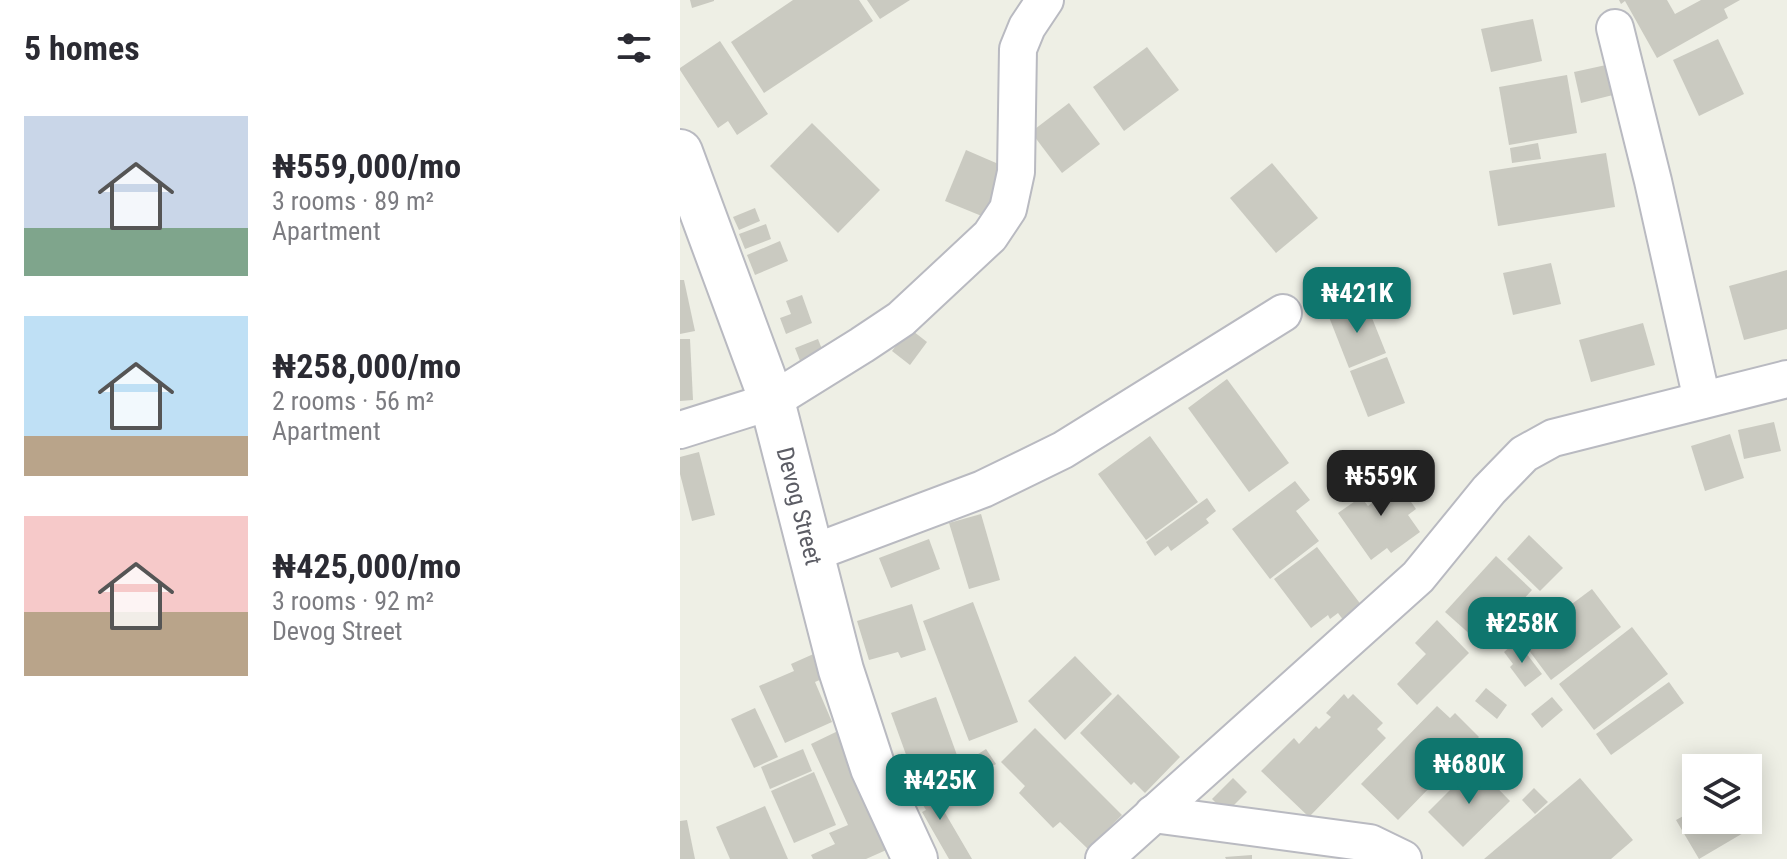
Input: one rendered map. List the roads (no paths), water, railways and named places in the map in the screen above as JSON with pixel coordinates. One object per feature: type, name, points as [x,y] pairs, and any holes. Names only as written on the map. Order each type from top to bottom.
[{"type":"street","points":[[680,430],[772,401],[901,319],[990,236],[1008,209],[1016,172],[1018,49],[1027,27],[1045,0]]},
{"type":"street","points":[[1615,28],[1702,400]]},
{"type":"street","name":"Devog Street","points":[[680,152],[772,401],[841,670],[873,768],[915,859]]},
{"type":"street","points":[[810,554],[983,489],[1063,450],[1283,313]]},
{"type":"street","points":[[1104,859],[1418,577],[1489,490],[1524,454],[1553,438],[1787,379]]},
{"type":"street","points":[[1153,814],[1370,843],[1403,859]]}]
